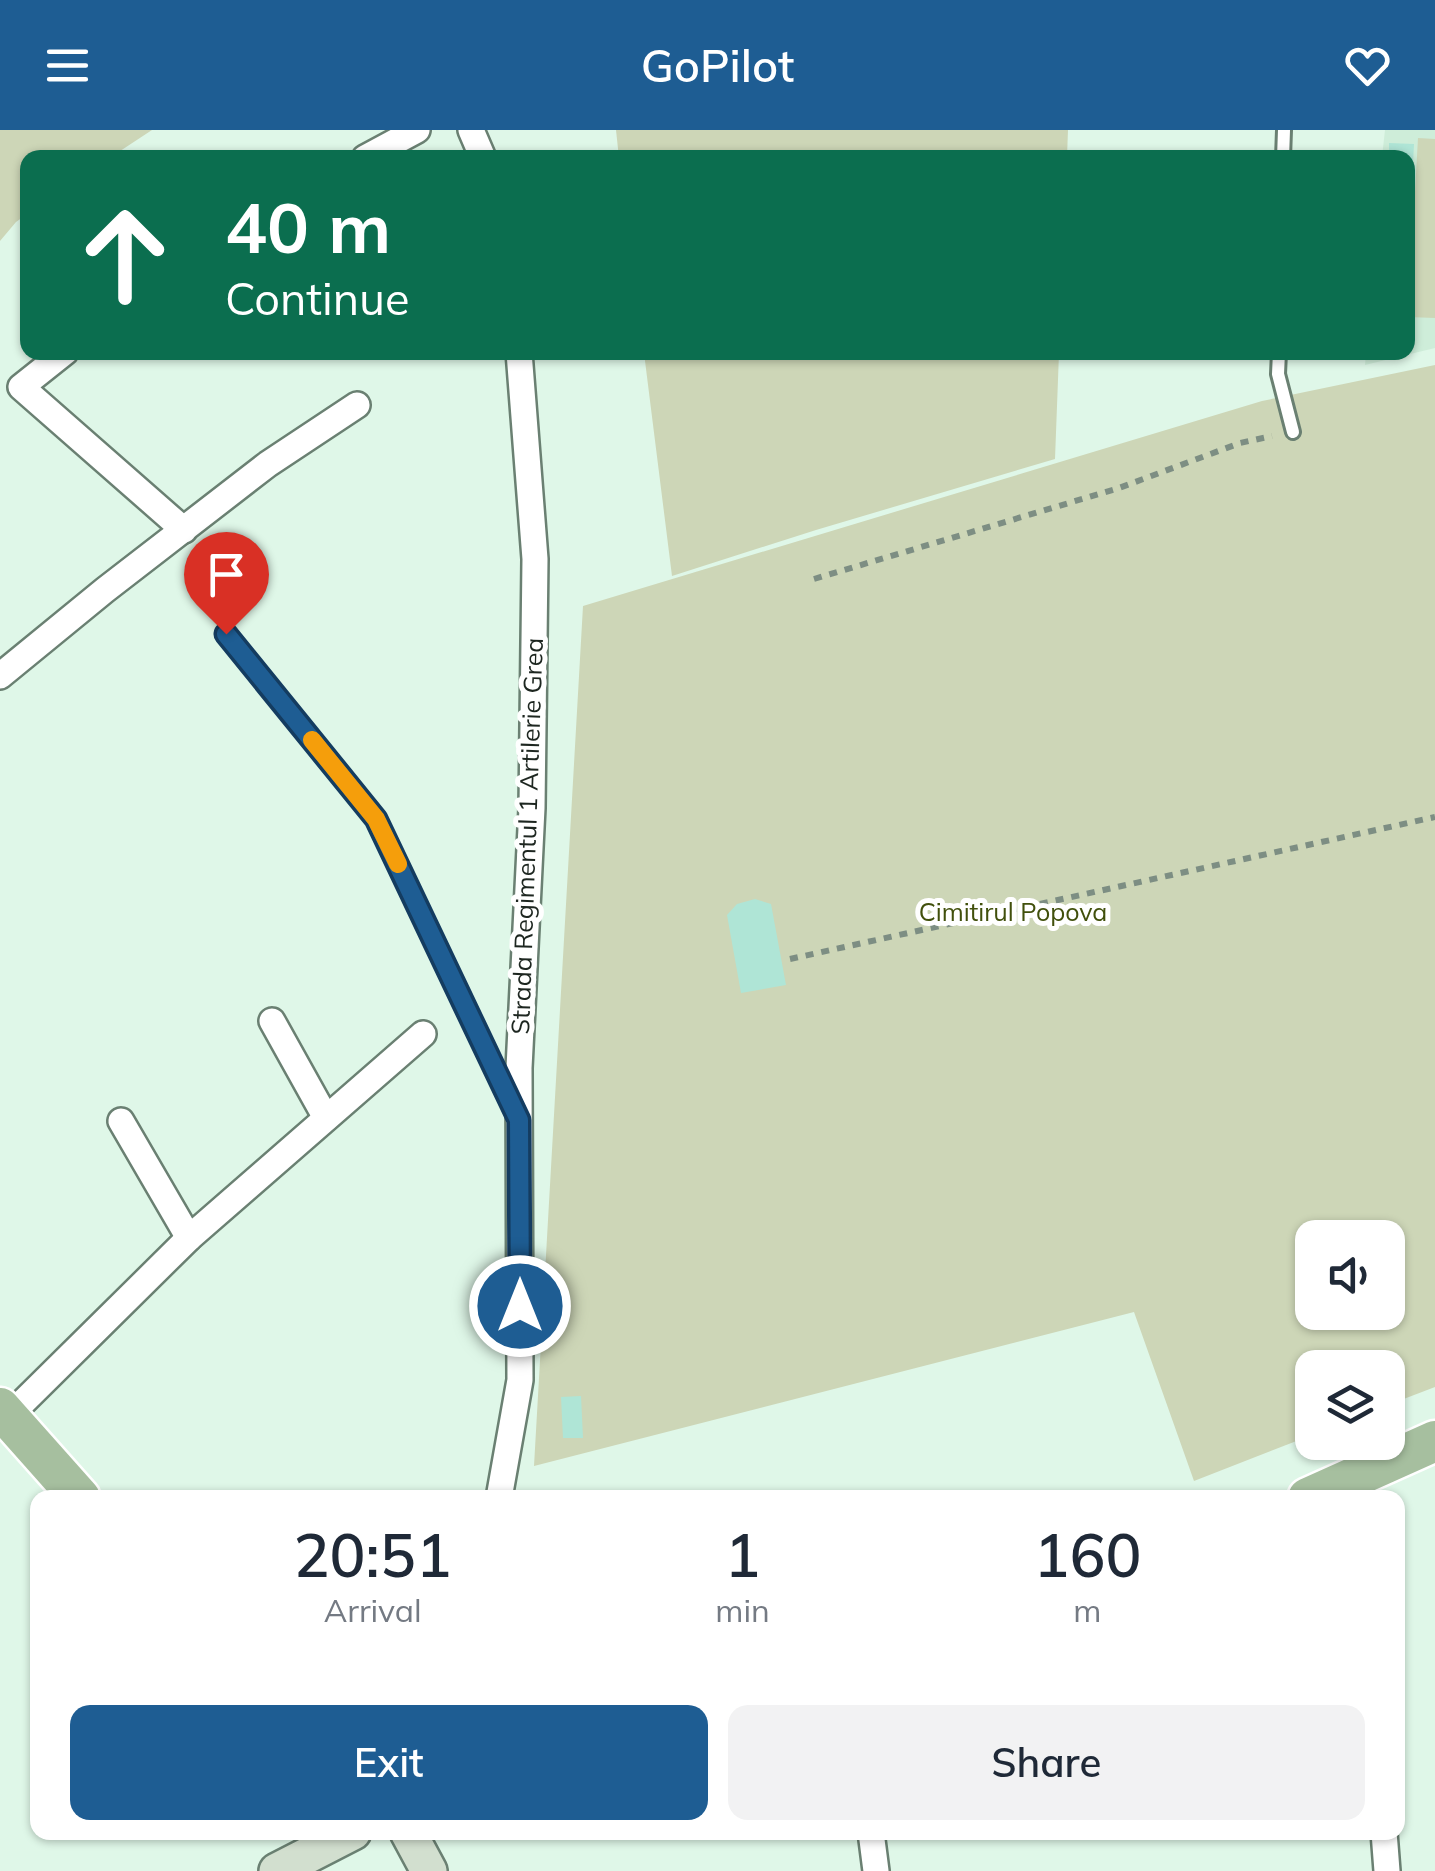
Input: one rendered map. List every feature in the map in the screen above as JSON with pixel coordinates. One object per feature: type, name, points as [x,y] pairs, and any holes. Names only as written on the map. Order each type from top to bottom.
[{"type":"main road","points":[[4,1412],[73,1490]]},
{"type":"main road","points":[[1360,1487],[1435,1441]]},
{"type":"street","points":[[380,150],[417,130]]},
{"type":"street","points":[[55,360],[21,386],[184,530]]},
{"type":"street","name":"Strada Regimentul 1 Artilerie Grea","points":[[500,1490],[520,1380],[519,1068],[532,808],[535,559],[520,360]]},
{"type":"street","points":[[0,676],[268,464],[357,404]]},
{"type":"street","points":[[272,1021],[326,1118]]},
{"type":"street","points":[[4,1412],[189,1238],[423,1034]]},
{"type":"street","points":[[121,1121],[189,1238]]},
{"type":"street","points":[[277,1871],[338,1840]]},
{"type":"street","points":[[412,1840],[429,1871]]},
{"type":"street","points":[[872,1840],[876,1871]]},
{"type":"street","points":[[1385,1840],[1387,1871]]},
{"type":"lane","points":[[1279,360],[1278,374],[1293,432]]},
{"type":"lane","points":[[226,634],[376,819],[519,1120]]},
{"type":"path","points":[[814,579],[1120,488],[1240,443],[1293,432]]},
{"type":"path","points":[[790,959],[1435,818]]},
{"type":"shaded area","points":[[1385,130],[1435,130],[1435,348],[1415,353],[1415,150],[1383,150]]},
{"type":"green space","points":[[0,130],[152,130],[122,150],[20,150],[20,219],[0,241]]},
{"type":"green space","points":[[616,130],[1068,130],[1067,150],[618,150]]},
{"type":"green space","points":[[1418,138],[1435,139],[1435,318],[1415,317]]},
{"type":"green space","points":[[645,360],[1059,360],[1055,459],[672,576]]},
{"type":"green space","name":"Cimitirul Popova","points":[[1435,365],[1435,1387],[1405,1398],[1405,1350],[1295,1350],[1295,1442],[1194,1481],[1134,1312],[534,1466],[583,606],[1262,401]]},
{"type":"building","points":[[1389,143],[1414,144],[1414,150],[1389,150]]},
{"type":"building","points":[[755,899],[771,904],[786,985],[741,993],[727,915],[737,904]]},
{"type":"building","points":[[581,1396],[583,1438],[563,1438],[561,1397]]},
{"type":"slow traffic","points":[[312,740],[376,819],[398,864]]},
{"type":"route","points":[[226,634],[376,819],[519,1120],[520,1306]]}]
